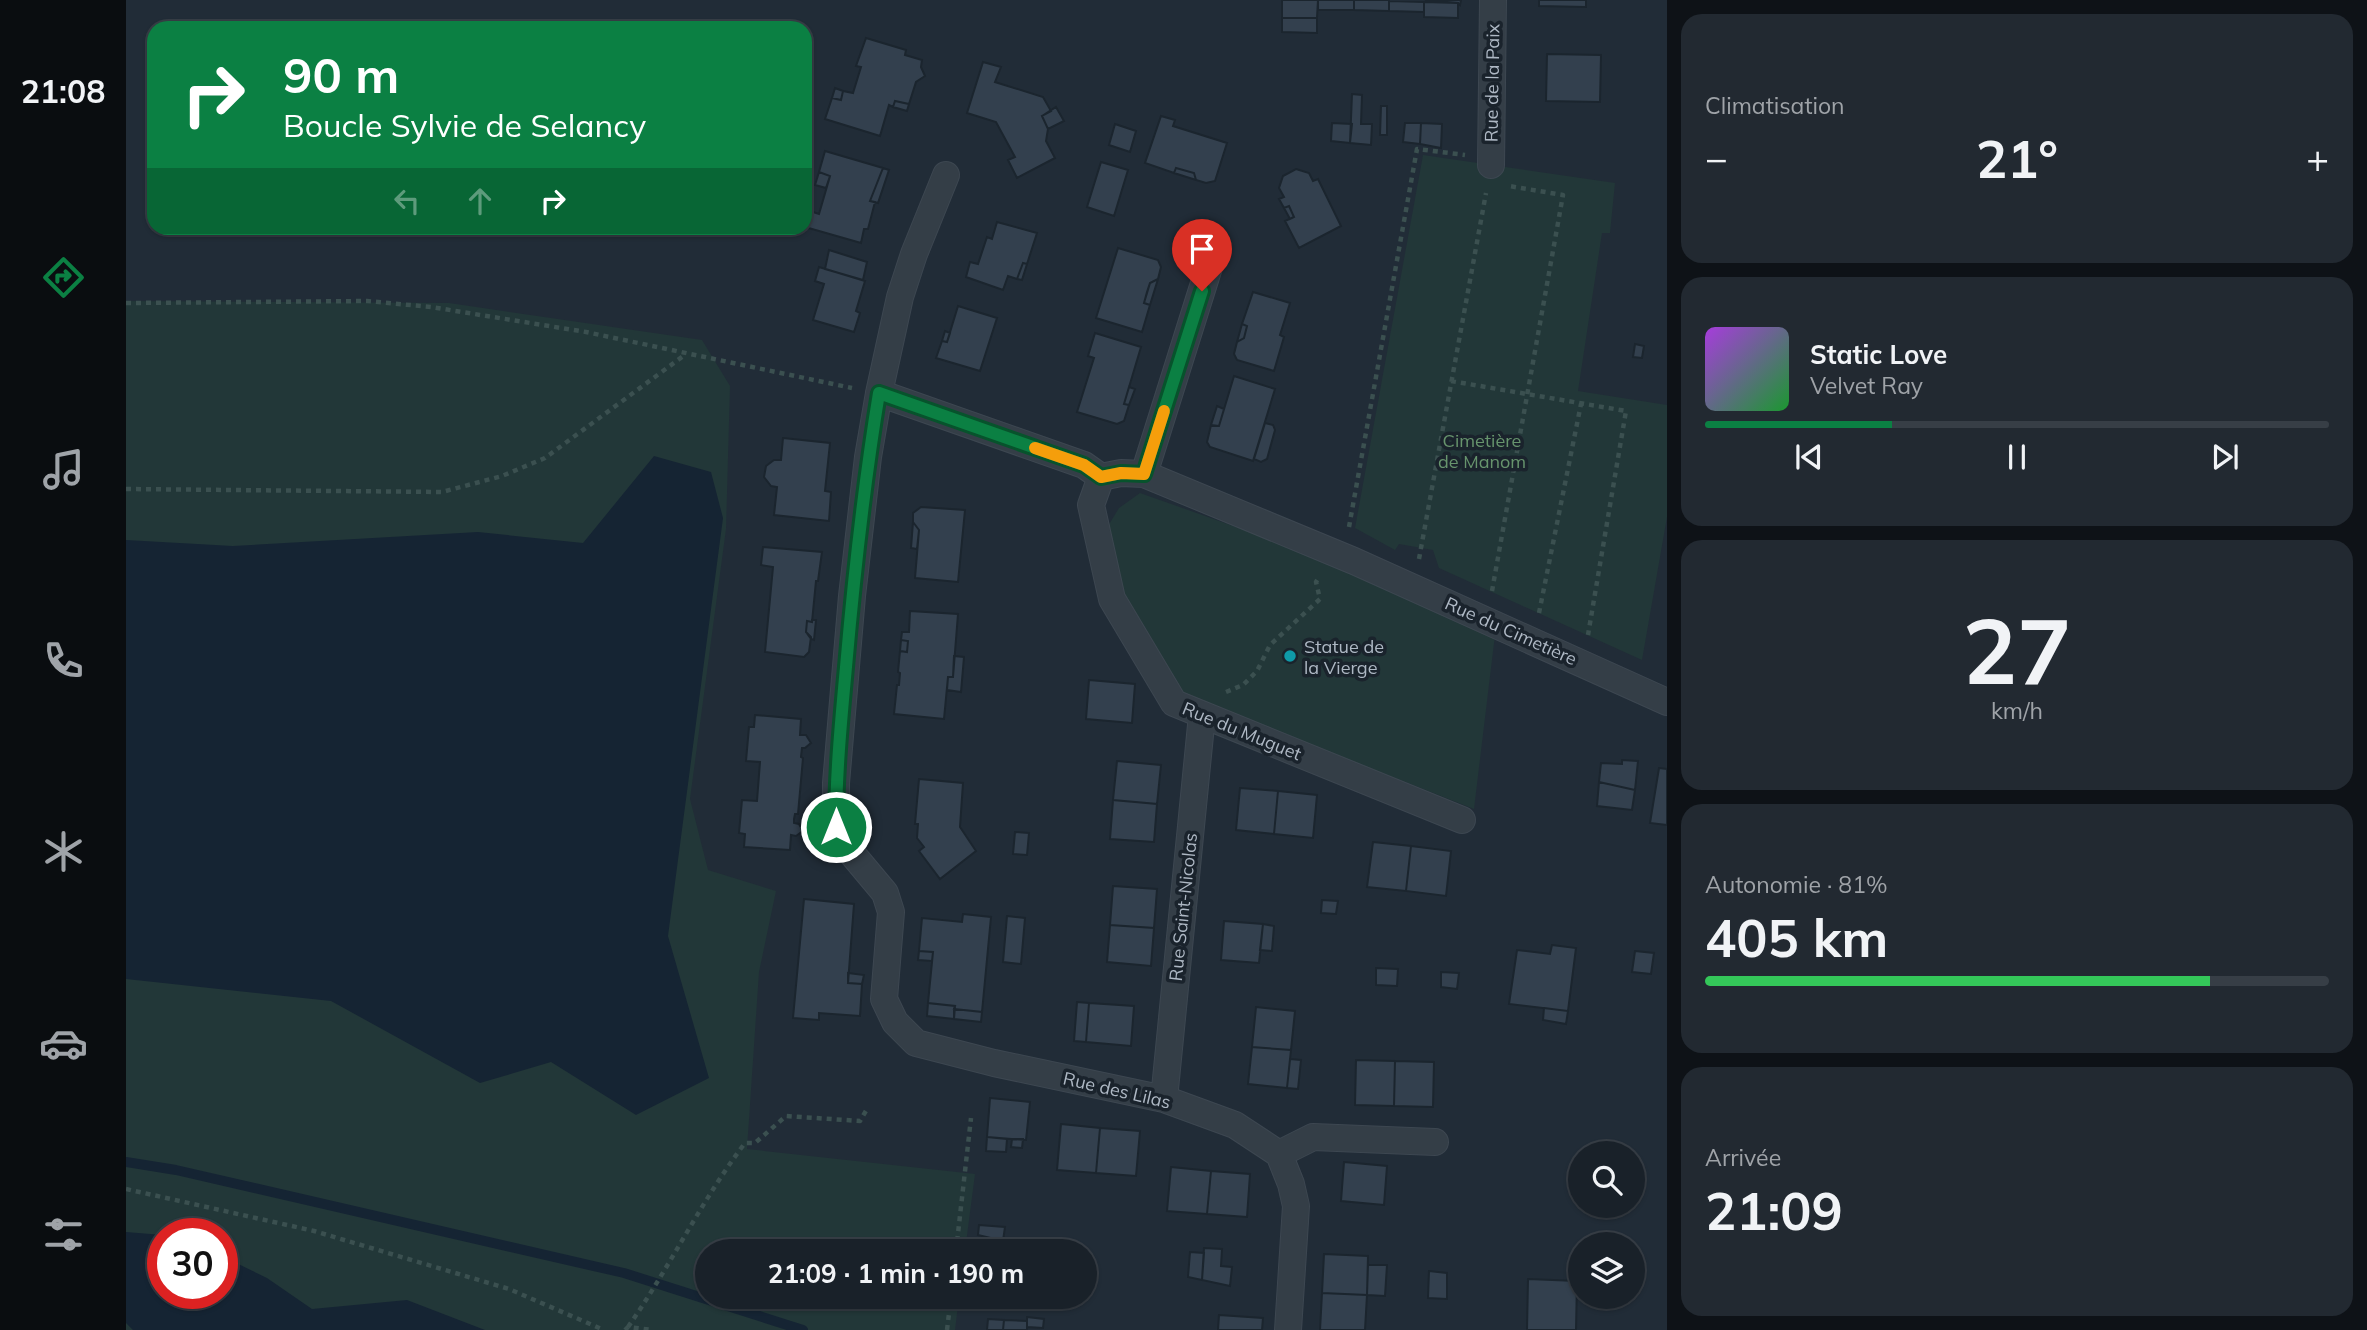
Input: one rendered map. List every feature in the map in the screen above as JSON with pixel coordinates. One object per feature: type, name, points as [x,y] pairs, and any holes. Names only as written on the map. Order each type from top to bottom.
[{"type":"street","name":"Rue de la Paix","points":[[1490,169],[1493,0]]},
{"type":"street","name":"Rue des Lilas","points":[[946,175],[900,297],[879,393],[868,457],[852,596],[836,783],[836,827],[844,844],[885,893],[891,912],[884,999],[895,1022],[916,1043],[994,1063],[1164,1099],[1235,1125],[1279,1154]]},
{"type":"street","points":[[879,393],[1084,465],[1101,477],[1121,473],[1144,474],[1216,245]]},
{"type":"street","name":"Rue du Cimetière","points":[[1144,474],[1344,557],[1667,702]]},
{"type":"street","name":"Rue du Muguet","points":[[1101,477],[1091,505],[1112,599],[1174,703],[1462,820]]},
{"type":"street","name":"Rue Saint-Nicolas","points":[[1164,1099],[1202,715]]},
{"type":"street","points":[[1288,1330],[1296,1206],[1279,1154],[1312,1137],[1435,1142]]},
{"type":"path","points":[[1202,715],[1202,707],[1231,688],[1243,685],[1257,671],[1270,645],[1320,599],[1316,582],[1344,557],[1417,149],[1490,169],[1563,195],[1492,592]]},
{"type":"path","points":[[1414,588],[1490,169]]},
{"type":"path","points":[[126,303],[367,301],[418,306],[499,316],[879,393]]},
{"type":"path","points":[[126,489],[442,492],[502,476],[545,458],[686,354]]},
{"type":"path","points":[[1451,381],[1626,411],[1588,636]]},
{"type":"path","points":[[1539,614],[1581,404]]},
{"type":"path","points":[[627,1328],[653,1292],[707,1199],[745,1143],[755,1143],[786,1116],[860,1121],[867,1109]]},
{"type":"path","points":[[957,1239],[971,1118]]},
{"type":"path","points":[[126,1189],[314,1231],[509,1289],[604,1330]]},
{"type":"path","points":[[947,1330],[950,1309]]},
{"type":"path","points":[[627,1328],[652,1330]]},
{"type":"green space","name":"Cimetière de Manom","points":[[1423,155],[1615,183],[1610,233],[1602,233],[1578,391],[1667,405],[1667,517],[1642,660],[1439,568],[1433,550],[1399,544],[1395,550],[1355,528]]},
{"type":"green space","points":[[126,301],[449,303],[702,340],[730,386],[726,529],[690,799],[708,870],[776,891],[759,972],[747,1149],[975,1174],[967,1239],[695,1239],[695,1309],[958,1309],[955,1330],[126,1330]]},
{"type":"green space","points":[[1140,493],[1273,540],[1495,635],[1474,809],[1181,694],[1123,594],[1108,526],[1119,508]]},
{"type":"water","points":[[654,456],[711,472],[723,518],[668,936],[709,1078],[636,1115],[551,1062],[480,1083],[331,1001],[126,979],[126,540],[233,546],[478,532],[583,543]]},
{"type":"water","points":[[126,1232],[147,1234],[147,1309],[238,1309],[238,1264],[267,1278],[312,1309],[407,1300],[485,1330],[133,1330],[126,1323]]},
{"type":"building","points":[[1282,0],[1318,0],[1317,18],[1282,18]]},
{"type":"building","points":[[1318,0],[1354,0],[1354,10],[1318,10]]},
{"type":"building","points":[[1354,0],[1389,0],[1389,11],[1354,10]]},
{"type":"building","points":[[1425,0],[1461,0],[1460,5]]},
{"type":"building","points":[[1539,0],[1586,0],[1586,7],[1539,6]]},
{"type":"building","points":[[1389,1],[1424,2],[1424,12],[1389,11]]},
{"type":"building","points":[[1424,2],[1458,3],[1458,18],[1424,17]]},
{"type":"building","points":[[1282,18],[1317,18],[1317,33],[1282,32]]},
{"type":"building","points":[[866,38],[906,50],[905,55],[922,60],[921,67],[925,76],[916,82],[909,104],[895,101],[893,107],[889,105],[880,136],[825,119],[832,98],[841,100],[843,91],[853,93],[861,67],[856,66]]},
{"type":"building","points":[[1547,54],[1601,55],[1600,102],[1546,101]]},
{"type":"building","points":[[983,62],[1001,67],[995,82],[1043,97],[1051,111],[1042,116],[1048,129],[1046,141],[1055,158],[1017,178],[1008,160],[1015,157],[996,122],[967,113]]},
{"type":"building","points":[[835,88],[843,91],[841,100],[832,98]]},
{"type":"building","points":[[1352,94],[1362,95],[1361,124],[1372,124],[1371,145],[1350,143]]},
{"type":"building","points":[[895,101],[909,104],[907,111],[893,107]]},
{"type":"building","points":[[1381,106],[1387,106],[1387,135],[1380,135]]},
{"type":"building","points":[[1056,107],[1064,121],[1048,129],[1042,116]]},
{"type":"building","points":[[1161,116],[1175,120],[1173,126],[1227,143],[1215,181],[1206,183],[1196,180],[1194,173],[1176,168],[1174,173],[1145,163]]},
{"type":"building","points":[[1332,123],[1352,124],[1350,143],[1331,141]]},
{"type":"building","points":[[1405,123],[1421,123],[1420,144],[1403,142]]},
{"type":"building","points":[[1421,123],[1442,124],[1441,148],[1420,144]]},
{"type":"building","points":[[1115,124],[1136,131],[1130,152],[1109,145]]},
{"type":"building","points":[[825,151],[883,168],[870,201],[875,202],[868,229],[864,229],[861,243],[812,229],[812,212],[819,214],[830,176],[819,172]]},
{"type":"building","points":[[1101,162],[1128,170],[1114,216],[1087,207]]},
{"type":"building","points":[[883,168],[889,170],[878,203],[870,201]]},
{"type":"building","points":[[1176,168],[1194,173],[1196,180],[1174,173]]},
{"type":"building","points":[[1296,169],[1309,173],[1313,181],[1318,179],[1341,226],[1299,248],[1285,221],[1294,217],[1289,206],[1284,208],[1279,199],[1284,197],[1279,188],[1283,176]]},
{"type":"building","points":[[819,172],[830,176],[826,188],[815,185]]},
{"type":"building","points":[[1289,206],[1294,217],[1290,219],[1284,208]]},
{"type":"building","points":[[997,222],[1037,233],[1027,264],[1023,263],[1017,279],[1008,276],[1003,290],[966,277],[970,262],[978,264],[987,237],[992,239]]},
{"type":"building","points":[[1118,248],[1158,260],[1161,267],[1158,279],[1150,283],[1147,292],[1144,303],[1150,305],[1142,332],[1096,318]]},
{"type":"building","points":[[829,250],[867,262],[863,280],[825,269]]},
{"type":"building","points":[[1023,263],[1027,264],[1022,280],[1017,279]]},
{"type":"building","points":[[819,267],[865,281],[856,311],[860,313],[854,332],[813,320],[824,284],[815,281]]},
{"type":"building","points":[[1158,279],[1150,305],[1144,303],[1150,283]]},
{"type":"building","points":[[1253,292],[1290,303],[1280,335],[1284,337],[1274,371],[1237,360],[1234,354],[1237,342],[1244,338],[1247,326],[1242,324]]},
{"type":"building","points":[[958,306],[997,318],[980,371],[936,358],[942,341],[947,342]]},
{"type":"building","points":[[1242,324],[1247,326],[1244,338],[1237,342]]},
{"type":"building","points":[[945,331],[950,333],[947,342],[942,341]]},
{"type":"building","points":[[1095,333],[1141,347],[1124,404],[1129,405],[1124,421],[1117,424],[1077,412],[1094,358],[1088,356]]},
{"type":"building","points":[[1635,344],[1644,346],[1642,358],[1633,357]]},
{"type":"building","points":[[1234,376],[1275,389],[1253,461],[1210,447],[1207,442],[1211,425],[1219,426]]},
{"type":"building","points":[[1129,387],[1135,389],[1129,405],[1124,404]]},
{"type":"building","points":[[1217,406],[1224,409],[1219,426],[1211,425]]},
{"type":"building","points":[[1265,423],[1273,425],[1275,430],[1267,459],[1261,462],[1254,459]]},
{"type":"building","points":[[783,438],[830,443],[825,491],[831,492],[829,521],[774,515],[777,487],[771,486],[764,477],[766,466],[774,460],[781,460]]},
{"type":"building","points":[[921,507],[965,510],[958,582],[915,578],[919,530],[913,522],[913,513]]},
{"type":"building","points":[[913,522],[919,530],[917,549],[911,548]]},
{"type":"building","points":[[763,547],[822,552],[812,622],[807,621],[806,632],[811,637],[809,652],[804,657],[765,652],[773,567],[761,565]]},
{"type":"building","points":[[910,611],[958,614],[953,677],[948,677],[944,719],[894,714],[899,685],[900,651],[907,652],[908,641],[901,640],[902,632],[909,632]]},
{"type":"building","points":[[816,620],[814,640],[806,632],[807,621]]},
{"type":"building","points":[[901,640],[908,641],[907,652],[900,651]]},
{"type":"building","points":[[954,656],[964,657],[961,692],[947,690],[948,677],[953,677]]},
{"type":"building","points":[[1089,680],[1135,684],[1132,723],[1086,719]]},
{"type":"building","points":[[755,715],[801,719],[800,735],[806,735],[811,743],[802,748],[798,814],[795,814],[794,819],[794,823],[799,824],[803,831],[796,836],[791,835],[790,850],[744,847],[745,834],[739,833],[742,800],[757,801],[760,762],[746,761],[749,727],[754,727]]},
{"type":"building","points":[[1622,760],[1638,761],[1635,790],[1599,782],[1601,763],[1622,764]]},
{"type":"building","points":[[1117,761],[1161,765],[1157,804],[1113,800]]},
{"type":"building","points":[[1659,768],[1667,769],[1667,825],[1650,823]]},
{"type":"building","points":[[919,779],[963,783],[960,827],[976,851],[940,879],[919,851],[924,847],[917,838],[918,824],[915,824]]},
{"type":"building","points":[[1599,782],[1635,790],[1632,810],[1597,806]]},
{"type":"building","points":[[1240,788],[1278,791],[1274,834],[1236,830]]},
{"type":"building","points":[[1278,791],[1317,795],[1313,838],[1274,834]]},
{"type":"building","points":[[1113,800],[1157,804],[1154,842],[1110,839]]},
{"type":"building","points":[[1015,832],[1029,833],[1027,855],[1013,854]]},
{"type":"building","points":[[1373,842],[1411,846],[1406,891],[1367,887]]},
{"type":"building","points":[[1411,846],[1451,851],[1446,896],[1406,891]]},
{"type":"building","points":[[1113,886],[1157,889],[1154,928],[1110,925]]},
{"type":"building","points":[[804,899],[854,904],[848,983],[862,984],[860,1016],[819,1013],[819,1020],[793,1018]]},
{"type":"building","points":[[1322,900],[1338,901],[1336,914],[1321,913]]},
{"type":"building","points":[[963,914],[991,917],[982,1012],[928,1003],[933,952],[919,951],[922,918],[962,922]]},
{"type":"building","points":[[1007,916],[1025,918],[1021,964],[1003,962]]},
{"type":"building","points":[[1224,921],[1263,924],[1259,963],[1221,960]]},
{"type":"building","points":[[1263,924],[1274,926],[1272,951],[1260,950]]},
{"type":"building","points":[[1110,925],[1154,928],[1151,966],[1107,962]]},
{"type":"building","points":[[1552,945],[1576,948],[1568,1011],[1509,1004],[1517,950],[1550,954]]},
{"type":"building","points":[[919,951],[933,952],[932,961],[918,960]]},
{"type":"building","points":[[1635,951],[1654,953],[1651,974],[1632,972]]},
{"type":"building","points":[[1376,968],[1398,969],[1397,986],[1376,985]]},
{"type":"building","points":[[1441,972],[1459,973],[1457,989],[1441,987]]},
{"type":"building","points":[[848,973],[864,975],[862,984],[848,983]]},
{"type":"building","points":[[1077,1002],[1089,1003],[1086,1042],[1074,1041]]},
{"type":"building","points":[[928,1003],[955,1006],[954,1019],[927,1016]]},
{"type":"building","points":[[1089,1003],[1134,1006],[1131,1046],[1086,1042]]},
{"type":"building","points":[[1256,1007],[1295,1011],[1291,1050],[1252,1047]]},
{"type":"building","points":[[1544,1008],[1568,1011],[1566,1024],[1543,1020]]},
{"type":"building","points":[[954,1009],[982,1012],[981,1022],[954,1019]]},
{"type":"building","points":[[1252,1047],[1291,1050],[1287,1088],[1248,1084]]},
{"type":"building","points":[[1290,1059],[1301,1060],[1298,1089],[1287,1088]]},
{"type":"building","points":[[1356,1060],[1395,1061],[1394,1106],[1355,1105]]},
{"type":"building","points":[[1395,1061],[1434,1062],[1433,1107],[1394,1106]]},
{"type":"building","points":[[990,1098],[1030,1102],[1026,1140],[987,1137]]},
{"type":"building","points":[[1061,1124],[1100,1128],[1096,1173],[1057,1170]]},
{"type":"building","points":[[1100,1128],[1140,1131],[1136,1176],[1096,1173]]},
{"type":"building","points":[[987,1137],[1007,1139],[1006,1152],[986,1151]]},
{"type":"building","points":[[1012,1139],[1023,1139],[1022,1148],[1011,1147]]},
{"type":"building","points":[[1344,1162],[1387,1166],[1384,1205],[1341,1201]]},
{"type":"building","points":[[1171,1167],[1211,1171],[1207,1214],[1167,1211]]},
{"type":"building","points":[[1211,1171],[1250,1174],[1247,1217],[1207,1214]]},
{"type":"building","points":[[979,1225],[1005,1227],[1003,1239],[978,1235]]},
{"type":"building","points":[[1204,1248],[1222,1249],[1221,1266],[1232,1267],[1230,1286],[1202,1280]]},
{"type":"building","points":[[1190,1252],[1204,1253],[1202,1280],[1188,1277]]},
{"type":"building","points":[[1324,1254],[1368,1256],[1367,1295],[1322,1293]]},
{"type":"building","points":[[1368,1265],[1387,1265],[1385,1296],[1367,1295]]},
{"type":"building","points":[[1429,1271],[1447,1273],[1447,1299],[1428,1298]]},
{"type":"building","points":[[1528,1279],[1568,1281],[1568,1309],[1576,1309],[1576,1330],[1527,1330]]},
{"type":"building","points":[[1322,1293],[1367,1295],[1365,1330],[1320,1330]]},
{"type":"building","points":[[1219,1315],[1263,1318],[1262,1330],[1218,1330]]},
{"type":"building","points":[[1027,1317],[1044,1319],[1043,1328],[1027,1327]]},
{"type":"building","points":[[988,1319],[1004,1320],[1003,1330],[987,1330]]},
{"type":"building","points":[[1004,1320],[1027,1321],[1027,1330],[1003,1330]]},
{"type":"waterway","points":[[126,1162],[176,1170],[624,1273],[803,1330]]},
{"type":"slow traffic","points":[[1035,448],[1084,465],[1101,477],[1121,473],[1144,474],[1164,411]]},
{"type":"place","name":"Statue de la Vierge","points":[[1290,656]]},
{"type":"route","points":[[836,827],[836,783],[852,596],[868,457],[879,393],[1084,465],[1101,477],[1121,473],[1144,474],[1202,291]]}]
